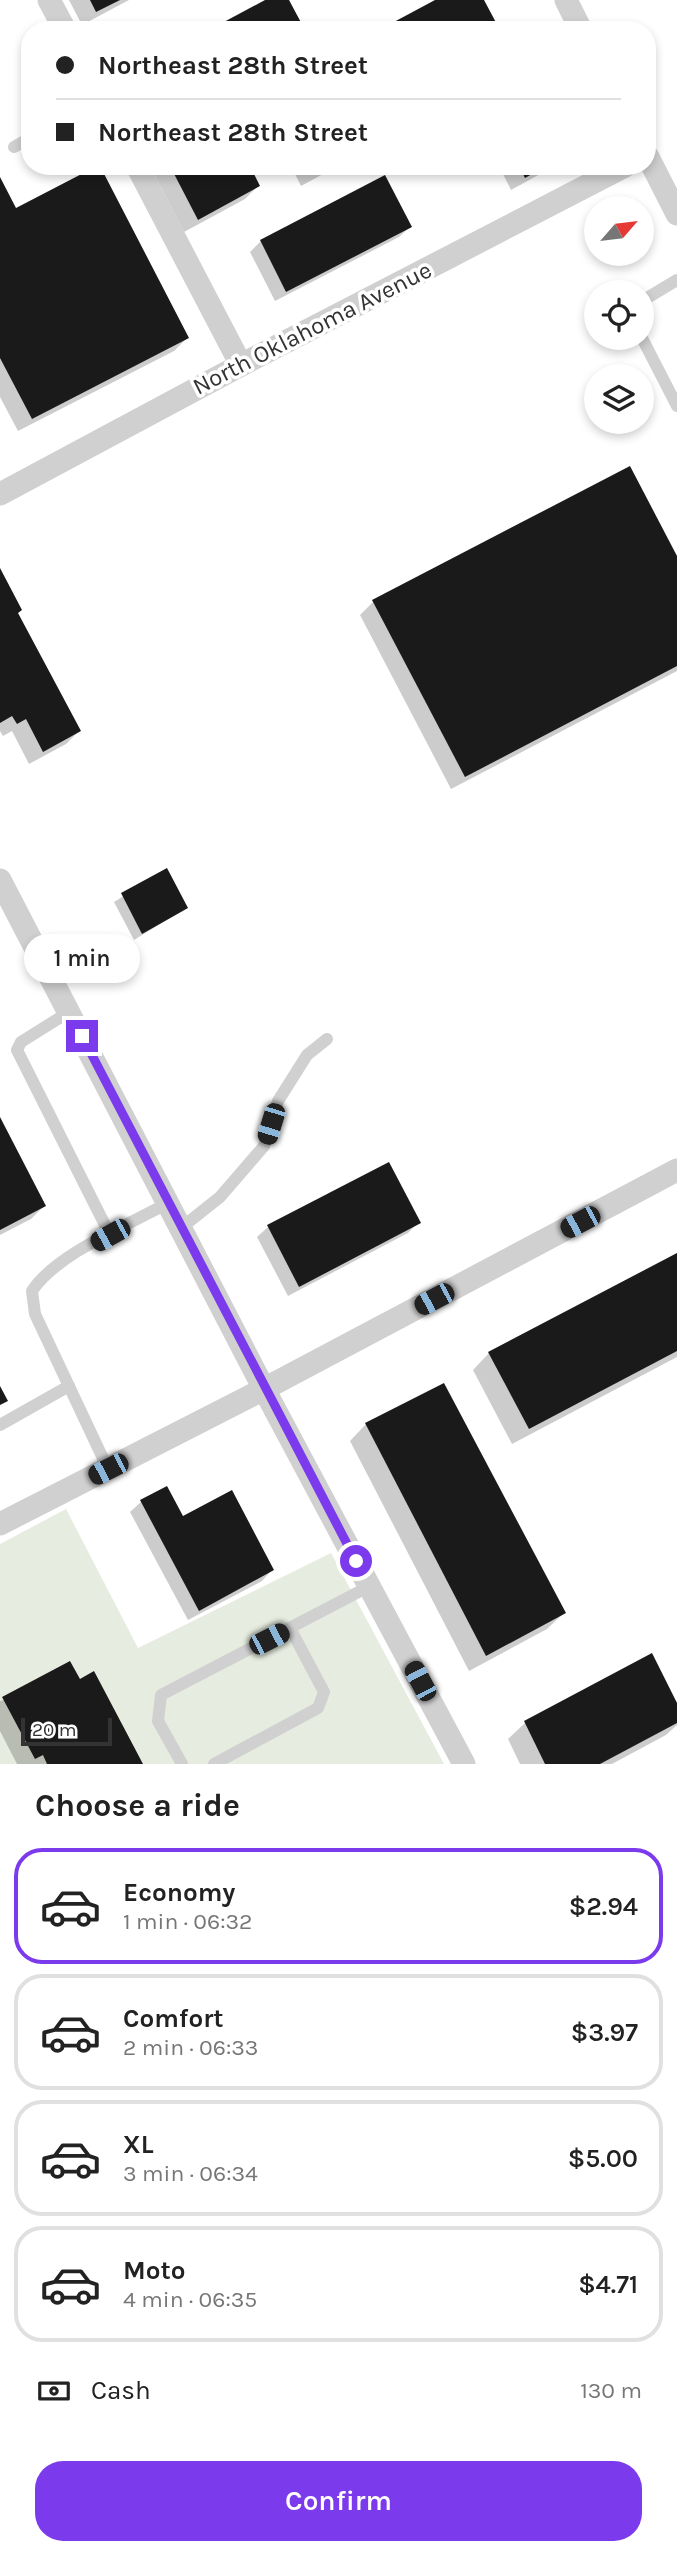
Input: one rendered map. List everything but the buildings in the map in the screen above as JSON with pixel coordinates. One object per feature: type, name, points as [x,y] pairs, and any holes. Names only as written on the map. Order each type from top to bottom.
[{"type":"street","points":[[49,0],[60,21]]},
{"type":"street","points":[[566,0],[576,21]]},
{"type":"street","points":[[656,173],[677,214]]},
{"type":"street","points":[[142,175],[241,365]]},
{"type":"street","name":"North Oklahoma Avenue","points":[[0,494],[241,365],[608,175]]},
{"type":"street","points":[[0,880],[264,1389],[464,1764]]},
{"type":"street","points":[[0,1524],[264,1389],[677,1170]]},
{"type":"lane","points":[[14,147],[21,143]]},
{"type":"lane","points":[[654,294],[677,280]]},
{"type":"lane","points":[[648,350],[677,407]]},
{"type":"lane","points":[[69,1012],[21,1042],[17,1050],[110,1235]]},
{"type":"lane","points":[[181,1228],[220,1197],[264,1146],[278,1101],[307,1055],[327,1039]]},
{"type":"lane","points":[[108,1469],[35,1314],[32,1291],[50,1269],[168,1203]]},
{"type":"lane","points":[[0,1425],[69,1386]]},
{"type":"lane","points":[[182,1764],[158,1721],[161,1695],[370,1586]]},
{"type":"lane","points":[[214,1764],[318,1708],[324,1692],[290,1628]]},
{"type":"shaded area","points":[[66,1509],[138,1648],[331,1553],[444,1764],[0,1764],[0,1544]]},
{"type":"route","points":[[82,1036],[356,1561]]}]
